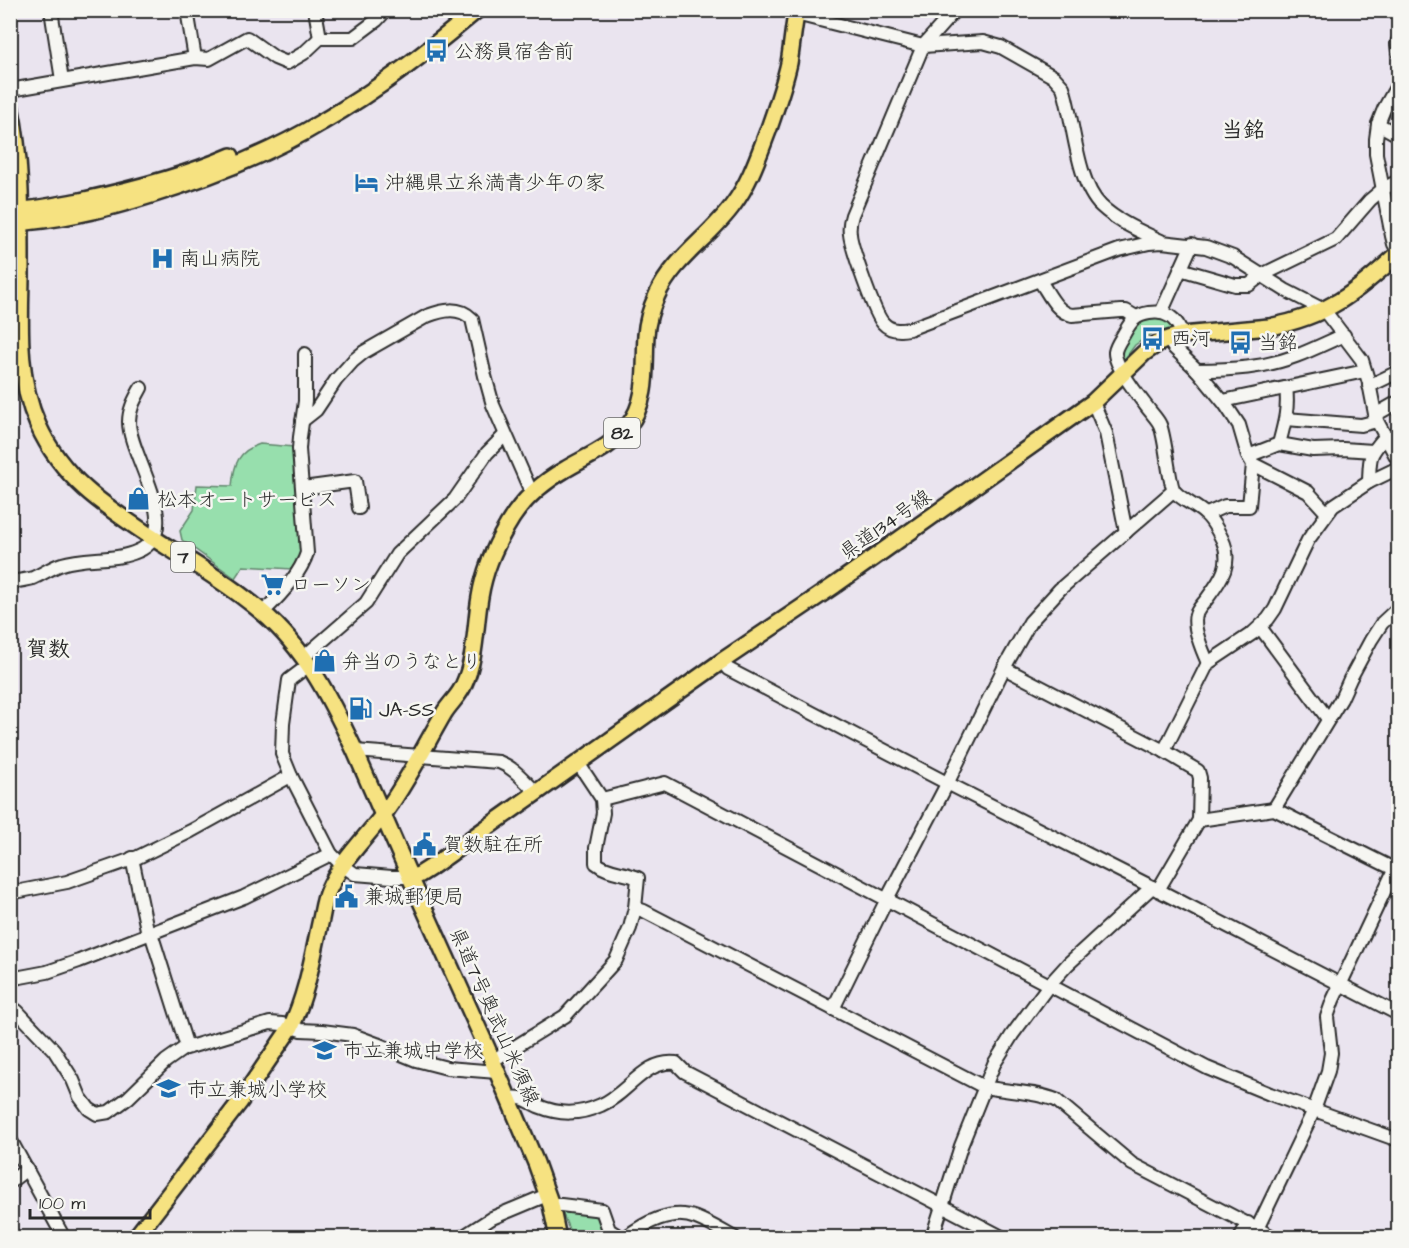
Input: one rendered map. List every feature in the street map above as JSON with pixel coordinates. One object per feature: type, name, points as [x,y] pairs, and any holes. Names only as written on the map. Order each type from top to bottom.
[{"type":"main road","points":[[16,217],[46,207],[146,185],[246,150],[316,114],[354,91],[398,61],[461,10]]},
{"type":"main road","points":[[16,217],[53,218],[129,202],[206,177],[261,154],[321,123],[380,86],[480,12]]},
{"type":"main road","name":"82","points":[[383,815],[466,681],[473,653],[480,598],[486,572],[508,524],[522,504],[541,485],[606,447],[631,423],[644,387],[648,320],[655,300],[672,272],[731,209],[748,181],[784,83],[797,12]]},
{"type":"main road","name":"県道7号奥武山米須線","points":[[10,105],[18,156],[16,217],[22,366],[29,402],[38,426],[69,474],[98,500],[263,612],[306,661],[328,696],[355,751],[536,1162],[549,1200],[558,1238]]},
{"type":"main road","name":"県道134号線","points":[[410,877],[419,875],[430,868],[1093,402],[1156,344],[1175,337],[1276,326],[1297,321],[1344,299],[1398,252]]},
{"type":"main road","points":[[135,1238],[213,1138],[291,1027],[306,987],[327,892],[337,859],[383,815]]},
{"type":"street","points":[[51,10],[62,80]]},
{"type":"street","points":[[187,10],[195,58]]},
{"type":"street","points":[[315,10],[320,38]]},
{"type":"street","points":[[10,90],[195,58],[209,59],[247,38],[275,58],[287,63],[304,53],[320,38],[353,38],[377,20],[386,10]]},
{"type":"street","points":[[955,10],[923,46],[849,224],[854,251],[880,321],[890,329],[909,329],[1119,250],[1149,243],[1192,244],[1206,247],[1233,257],[1324,310],[1362,360],[1376,418],[1398,460]]},
{"type":"street","points":[[797,12],[923,46],[972,42],[992,44],[1010,52],[1059,82],[1065,93],[1083,172],[1095,200],[1110,214],[1162,242]]},
{"type":"street","points":[[1398,41],[1398,52]]},
{"type":"street","points":[[1398,84],[1378,124],[1376,140],[1376,154],[1392,236],[1398,252]]},
{"type":"street","points":[[1378,124],[1398,135]]},
{"type":"street","points":[[1180,269],[1235,285],[1249,285],[1262,275],[1336,239],[1370,200],[1383,189],[1398,181]]},
{"type":"street","points":[[1161,313],[1192,244]]},
{"type":"street","points":[[1040,281],[1059,309],[1067,314],[1126,311],[1136,317]]},
{"type":"street","points":[[302,421],[316,410],[336,380],[364,352],[427,316],[437,312],[457,310],[466,313],[472,319],[489,390],[505,435],[532,494]]},
{"type":"street","points":[[1207,514],[1225,506],[1249,506],[1250,460],[1239,425],[1197,370],[1174,348],[1178,324],[1173,318],[1161,313],[1147,313],[1136,317],[1129,324],[1115,353],[1123,373],[1160,424],[1173,491],[1207,514],[1223,540],[1227,567],[1196,613],[1195,624],[1208,663]]},
{"type":"street","points":[[1197,370],[1241,369],[1267,364],[1295,357],[1344,335]]},
{"type":"street","points":[[263,612],[288,585],[307,553],[299,449],[306,388],[304,354]]},
{"type":"street","points":[[1222,401],[1365,371]]},
{"type":"street","points":[[1369,386],[1398,372]]},
{"type":"street","points":[[10,582],[32,578],[62,564],[140,551],[153,538],[158,525],[156,507],[129,423],[131,407],[141,387]]},
{"type":"street","points":[[1279,444],[1286,419],[1288,400],[1286,388]]},
{"type":"street","points":[[1093,402],[1106,433],[1126,532]]},
{"type":"street","points":[[1286,419],[1361,425],[1376,418],[1398,402]]},
{"type":"street","points":[[1369,482],[1370,460],[1373,451],[1386,438],[1398,433]]},
{"type":"street","points":[[410,877],[355,874],[337,859],[291,776],[282,754],[283,724],[289,680],[366,603],[398,554],[455,499],[487,453],[505,435]]},
{"type":"street","points":[[1250,460],[1279,444],[1313,450],[1373,451]]},
{"type":"street","points":[[1250,460],[1308,492],[1327,513]]},
{"type":"street","points":[[1164,751],[1208,663],[1253,633],[1268,619],[1308,540],[1327,513],[1338,501],[1398,468]]},
{"type":"street","points":[[303,488],[355,481],[359,508]]},
{"type":"street","points":[[833,1009],[1004,668],[1030,622],[1060,589],[1173,491]]},
{"type":"street","points":[[1274,809],[1341,699],[1371,640],[1382,623],[1398,608]]},
{"type":"street","points":[[1260,627],[1328,719]]},
{"type":"street","points":[[722,661],[728,669],[1398,1014]]},
{"type":"street","points":[[932,1238],[961,1146],[984,1087],[994,1064],[1012,1035],[1049,985],[1068,964],[1155,888],[1198,820],[1200,778],[1198,771],[1004,668]]},
{"type":"street","points":[[355,751],[499,762],[506,764],[537,793]]},
{"type":"street","points":[[10,1007],[17,1011],[54,1050],[73,1080],[80,1097],[89,1110],[97,1114],[109,1112],[128,1098],[166,1061],[187,1047],[270,1023],[301,1030],[353,1035],[417,1060],[447,1068],[494,1066],[565,1016],[616,960],[630,928],[638,878],[608,870],[596,863],[596,848],[603,813],[602,799],[578,763]]},
{"type":"street","points":[[10,893],[67,882],[132,858],[190,831],[291,776]]},
{"type":"street","points":[[602,799],[665,783],[1207,1068],[1270,1094],[1398,1140]]},
{"type":"street","points":[[1198,820],[1274,809],[1397,867],[1340,983],[1327,1017],[1331,1053],[1328,1071],[1314,1110],[1252,1226],[1240,1238]]},
{"type":"street","points":[[132,858],[149,934],[187,1047]]},
{"type":"street","points":[[10,980],[47,972],[79,961],[337,859]]},
{"type":"street","points":[[635,908],[984,1087],[1043,1095],[1056,1100],[1132,1164],[1275,1238]]},
{"type":"street","points":[[508,1098],[521,1097],[539,1106],[566,1114],[602,1105],[613,1099],[651,1068],[661,1063],[676,1063],[685,1072],[1004,1238]]},
{"type":"street","points":[[10,1139],[64,1238]]},
{"type":"street","points":[[10,1182],[27,1169]]},
{"type":"street","points":[[461,1238],[492,1218],[549,1200],[602,1210],[609,1230],[624,1238],[656,1219],[681,1215],[694,1217],[735,1238]]},
{"type":"green space","points":[[1159,318],[1171,323],[1174,330],[1153,333],[1135,345],[1124,360],[1122,359],[1120,353],[1134,328],[1143,321]]},
{"type":"green space","points":[[260,444],[294,447],[302,550],[292,569],[243,566],[235,578],[182,540],[180,531],[194,510],[197,485],[232,486],[238,459],[247,450]]},
{"type":"green space","points":[[562,1212],[600,1214],[612,1237],[572,1237]]},
{"type":"place","name":"公務員宿舎前","points":[[436,51]]},
{"type":"place","name":"沖縄県立糸満青少年の家","points":[[367,182]]},
{"type":"place","name":"南山病院","points":[[162,258]]},
{"type":"place","name":"西河","points":[[1153,338]]},
{"type":"place","name":"当銘","points":[[1240,342]]},
{"type":"place","name":"松本オートサービス","points":[[139,499]]},
{"type":"place","name":"ローソン","points":[[273,584]]},
{"type":"place","name":"弁当のうなとり","points":[[324,661]]},
{"type":"place","name":"JA-SS","points":[[361,709]]},
{"type":"place","name":"賀数駐在所","points":[[425,844]]},
{"type":"place","name":"兼城郵便局","points":[[346,896]]},
{"type":"place","name":"市立兼城中学校","points":[[325,1050]]},
{"type":"place","name":"市立兼城小学校","points":[[169,1089]]},
{"type":"district","name":"当銘","points":[[1243,129]]},
{"type":"district","name":"賀数","points":[[48,648]]}]
